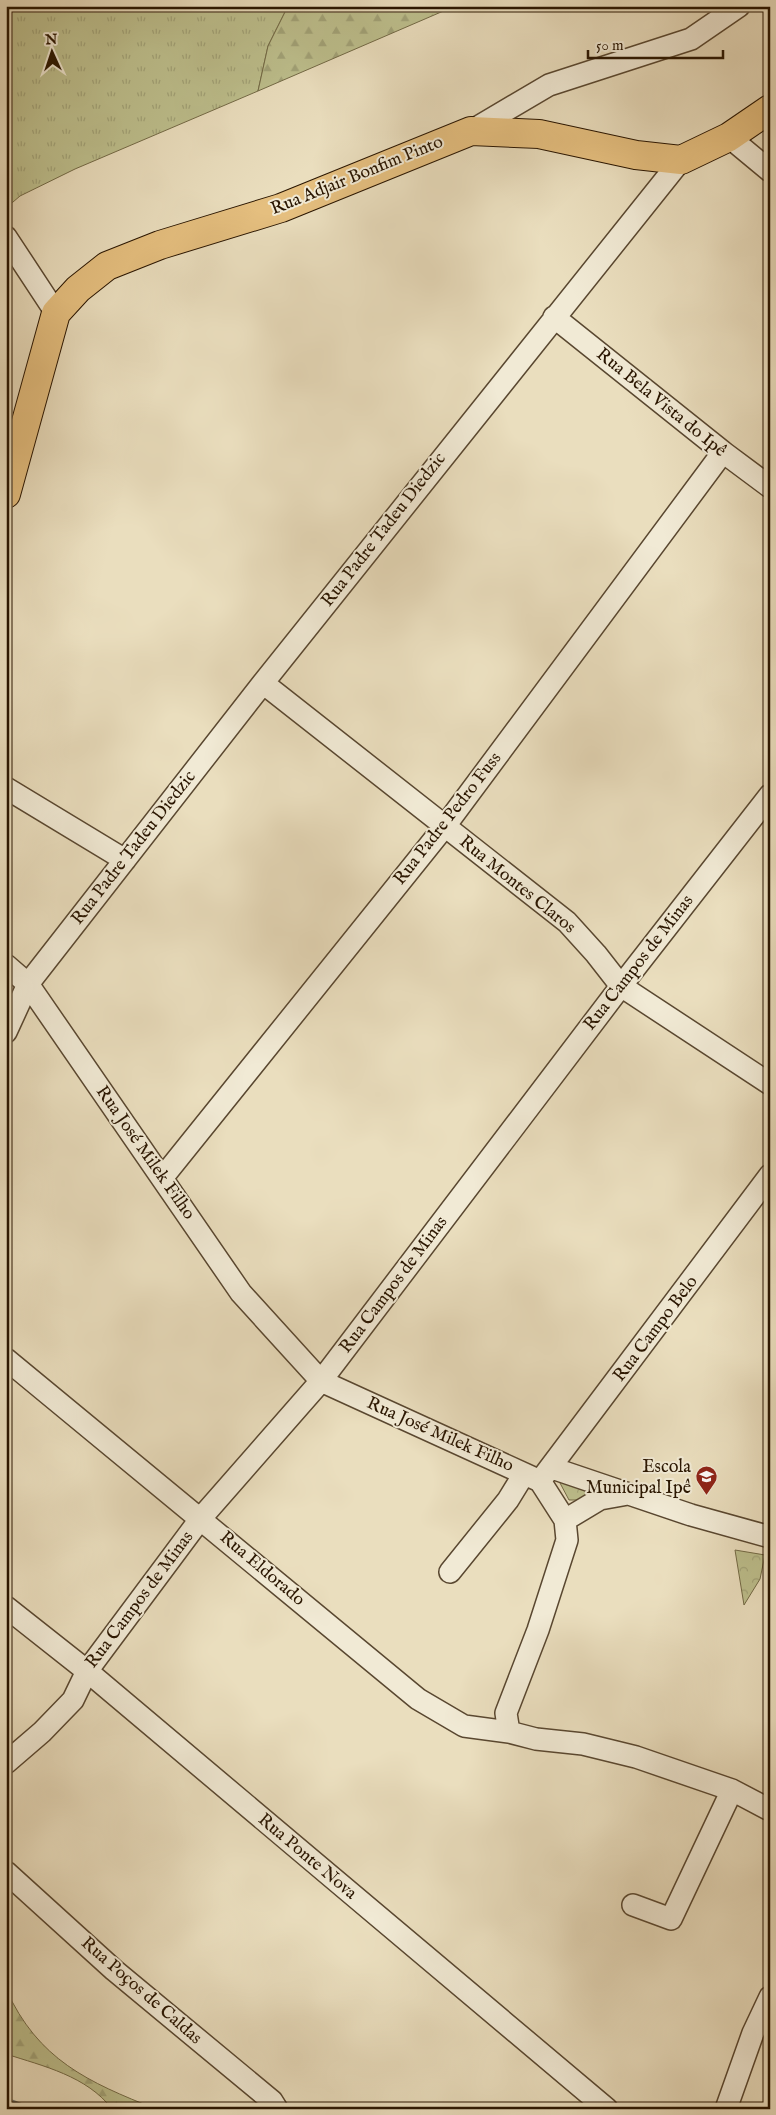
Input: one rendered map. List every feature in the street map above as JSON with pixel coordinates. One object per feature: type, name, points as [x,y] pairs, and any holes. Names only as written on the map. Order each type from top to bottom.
[{"type":"main road","name":"Rua Padre Tadeu Diedzic","points":[[681,160],[729,137],[770,109]]},
{"type":"main road","name":"Rua Adjair Bonfim Pinto","points":[[56,313],[78,290],[107,266],[160,245],[282,208],[471,131],[539,134],[636,155],[681,160]]},
{"type":"main road","points":[[6,494],[56,313]]},
{"type":"street","points":[[471,131],[549,85],[691,39],[739,6]]},
{"type":"street","points":[[729,137],[770,171]]},
{"type":"street","name":"Rua Padre Tadeu Diedzic","points":[[6,1032],[28,984],[263,683],[681,160]]},
{"type":"street","points":[[6,237],[56,313]]},
{"type":"street","name":"Rua Bela Vista do Ipê","points":[[554,317],[723,452],[770,487]]},
{"type":"street","name":"Rua Padre Pedro Fuss","points":[[162,1177],[445,826],[723,452]]},
{"type":"street","name":"Rua Montes Claros","points":[[263,683],[567,922],[596,954],[621,986],[770,1084]]},
{"type":"street","points":[[6,788],[125,860]]},
{"type":"street","name":"Rua Campos de Minas","points":[[6,1763],[42,1732],[73,1700],[86,1671],[201,1518],[321,1381],[621,986],[770,795]]},
{"type":"street","name":"Rua José Milek Filho","points":[[6,965],[28,984],[241,1293],[321,1381],[539,1474],[628,1494],[690,1515],[770,1537]]},
{"type":"street","name":"Rua Campo Belo","points":[[450,1572],[508,1500],[539,1474],[770,1175]]},
{"type":"street","name":"Rua Eldorado","points":[[6,1359],[418,1699],[464,1726],[509,1732]]},
{"type":"street","points":[[539,1474],[565,1520],[567,1540],[538,1630],[506,1714],[509,1732],[536,1739],[583,1744],[636,1757],[732,1790],[770,1810]]},
{"type":"street","points":[[565,1520],[600,1499],[628,1494]]},
{"type":"street","name":"Rua Ponte Nova","points":[[6,1607],[86,1671],[606,2109]]},
{"type":"street","points":[[633,1905],[671,1919],[732,1790]]},
{"type":"street","name":"Rua Poços de Caldas","points":[[6,1872],[114,1970],[272,2101],[278,2109]]},
{"type":"street","points":[[726,2109],[753,2033],[770,1997]]},
{"type":"green space","points":[[6,6],[288,6],[268,46],[258,91],[75,169],[20,196],[6,208]]},
{"type":"green space","points":[[288,6],[455,6],[258,91],[268,46]]},
{"type":"green space","points":[[564,1479],[597,1489],[588,1500],[569,1500],[560,1483]]},
{"type":"green space","points":[[735,1550],[765,1555],[760,1579],[744,1605]]},
{"type":"green space","points":[[6,1989],[33,2034],[68,2066],[108,2089],[156,2109],[112,2109],[90,2088],[77,2080],[49,2068],[6,2054]]},
{"type":"waterway","points":[[6,2100],[30,2109]]},
{"type":"place","name":"Escola Municipal Ipê","points":[[707,1496]]}]
